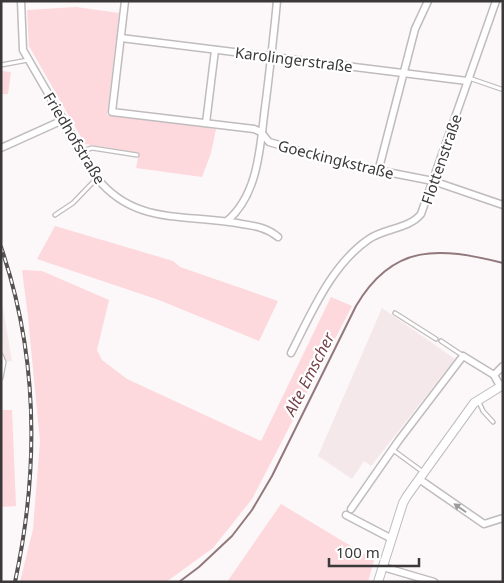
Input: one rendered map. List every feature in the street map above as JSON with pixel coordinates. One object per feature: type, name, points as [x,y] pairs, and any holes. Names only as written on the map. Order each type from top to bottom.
[{"type":"street","name":"Friedhofstraße","points":[[21,1],[21,42],[29,60],[97,178],[108,191],[116,198],[147,212],[175,218],[227,221],[267,229],[278,237]]},
{"type":"street","points":[[120,38],[125,1]]},
{"type":"street","points":[[227,221],[240,206],[251,184],[261,132],[272,55],[277,1]]},
{"type":"street","points":[[378,172],[415,29],[428,1]]},
{"type":"street","name":"Flottenstraße","points":[[291,353],[316,304],[347,259],[370,238],[384,231],[408,224],[418,218],[496,1]]},
{"type":"street","name":"Karolingerstraße","points":[[120,38],[468,79]]},
{"type":"street","name":"Goeckingkstraße","points":[[120,38],[112,112],[206,122],[261,132],[269,142],[378,172],[432,181],[503,204]]},
{"type":"street","points":[[206,122],[215,50]]},
{"type":"street","points":[[1,148],[63,120]]},
{"type":"street","points":[[352,509],[463,356],[494,375],[502,386],[478,400],[403,503],[378,582]]},
{"type":"street","points":[[494,375],[503,366]]},
{"type":"street","points":[[421,476],[484,524],[503,518]]},
{"type":"street","points":[[346,515],[392,539]]},
{"type":"street","points":[[383,567],[434,582]]},
{"type":"lane","points":[[1,65],[29,60]]},
{"type":"lane","points":[[468,79],[501,90]]},
{"type":"lane","points":[[82,151],[92,148],[137,155]]},
{"type":"lane","points":[[55,214],[73,202],[97,178]]},
{"type":"lane","points":[[396,312],[436,339]]},
{"type":"lane","points":[[441,341],[463,356]]},
{"type":"lane","points":[[1,355],[4,362],[1,378]]},
{"type":"lane","points":[[478,400],[483,411],[493,422]]},
{"type":"lane","points":[[393,450],[421,476]]},
{"type":"shaded area","points":[[76,7],[119,13],[107,115],[216,129],[211,153],[202,177],[136,168],[139,153],[85,144],[29,46],[27,10]]},
{"type":"shaded area","points":[[1,71],[11,72],[8,94],[1,94]]},
{"type":"shaded area","points":[[55,226],[173,261],[180,267],[278,301],[259,341],[159,300],[37,259]]},
{"type":"shaded area","points":[[22,270],[42,271],[109,300],[97,350],[102,360],[127,379],[261,441],[331,297],[352,306],[252,499],[213,548],[166,582],[20,582],[33,529],[40,441]]},
{"type":"shaded area","points":[[1,297],[12,361],[1,362]]},
{"type":"shaded area","points":[[382,308],[455,359],[371,466],[364,461],[352,479],[318,456]]},
{"type":"shaded area","points":[[1,410],[12,410],[16,506],[1,507]]},
{"type":"shaded area","points":[[281,504],[374,560],[368,582],[227,582]]},
{"type":"waterway","name":"Alte Emscher","points":[[179,582],[199,567],[232,536],[252,510],[272,476],[356,306],[370,285],[386,270],[402,260],[419,255],[438,253],[458,254],[503,263]]},
{"type":"railway","points":[[1,247],[22,329],[31,413],[28,498],[15,582]]}]
